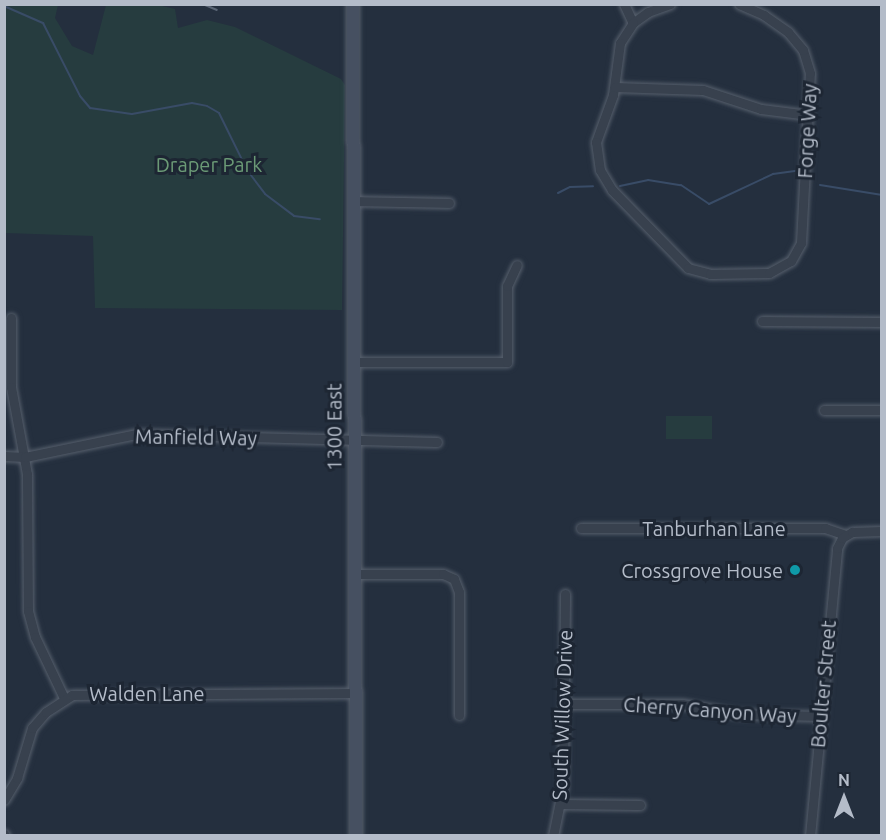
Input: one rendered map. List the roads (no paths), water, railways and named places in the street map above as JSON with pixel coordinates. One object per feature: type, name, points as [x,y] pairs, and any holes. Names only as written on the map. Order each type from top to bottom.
[{"type":"main road","name":"1300 East","points":[[347,4],[354,19]]},
{"type":"main road","name":"1300 East","points":[[353,4],[353,693],[356,836]]},
{"type":"street","points":[[624,4],[633,23]]},
{"type":"street","points":[[670,4],[646,8],[633,23],[617,50],[615,87],[703,90],[761,109],[809,115]]},
{"type":"street","name":"Forge Way","points":[[615,87],[596,142],[600,170],[612,190],[677,260],[704,274],[763,273],[781,269],[795,256],[801,238],[810,73],[803,50],[776,23],[739,4]]},
{"type":"street","points":[[354,201],[449,203]]},
{"type":"street","points":[[353,363],[507,363],[507,286],[517,265]]},
{"type":"street","points":[[11,318],[11,387],[25,457],[28,611],[35,637],[64,698]]},
{"type":"street","points":[[762,321],[882,322]]},
{"type":"street","points":[[824,410],[882,410]]},
{"type":"street","name":"Manfield Way","points":[[4,456],[25,457],[136,434],[437,442]]},
{"type":"street","name":"Tanburhan Lane","points":[[581,528],[825,528],[845,535],[882,531]]},
{"type":"street","name":"Boulter Street","points":[[810,836],[834,563],[845,535]]},
{"type":"street","points":[[353,574],[443,574],[454,579],[459,592],[459,715]]},
{"type":"street","name":"South Willow Drive","points":[[553,836],[560,804],[566,594]]},
{"type":"street","name":"Walden Lane","points":[[4,800],[13,788],[32,728],[64,698],[89,692],[353,693]]},
{"type":"street","name":"Cherry Canyon Way","points":[[564,704],[682,704],[737,714],[821,716]]},
{"type":"street","points":[[560,804],[640,805]]},
{"type":"waterway","points":[[4,6],[43,23],[80,96],[90,108],[132,114],[192,103],[207,106],[219,113],[247,170],[265,194],[294,216],[320,219]]},
{"type":"waterway","points":[[620,186],[648,180],[681,185],[709,204],[773,174],[795,171]]},
{"type":"waterway","points":[[820,185],[882,195]]},
{"type":"waterway","points":[[558,193],[570,187],[593,186]]},
{"type":"tram line","points":[[203,4],[217,10]]},
{"type":"place","name":"Crossgrove House","points":[[795,570]]},
{"type":"park label","name":"Draper Park","points":[[209,164]]}]
